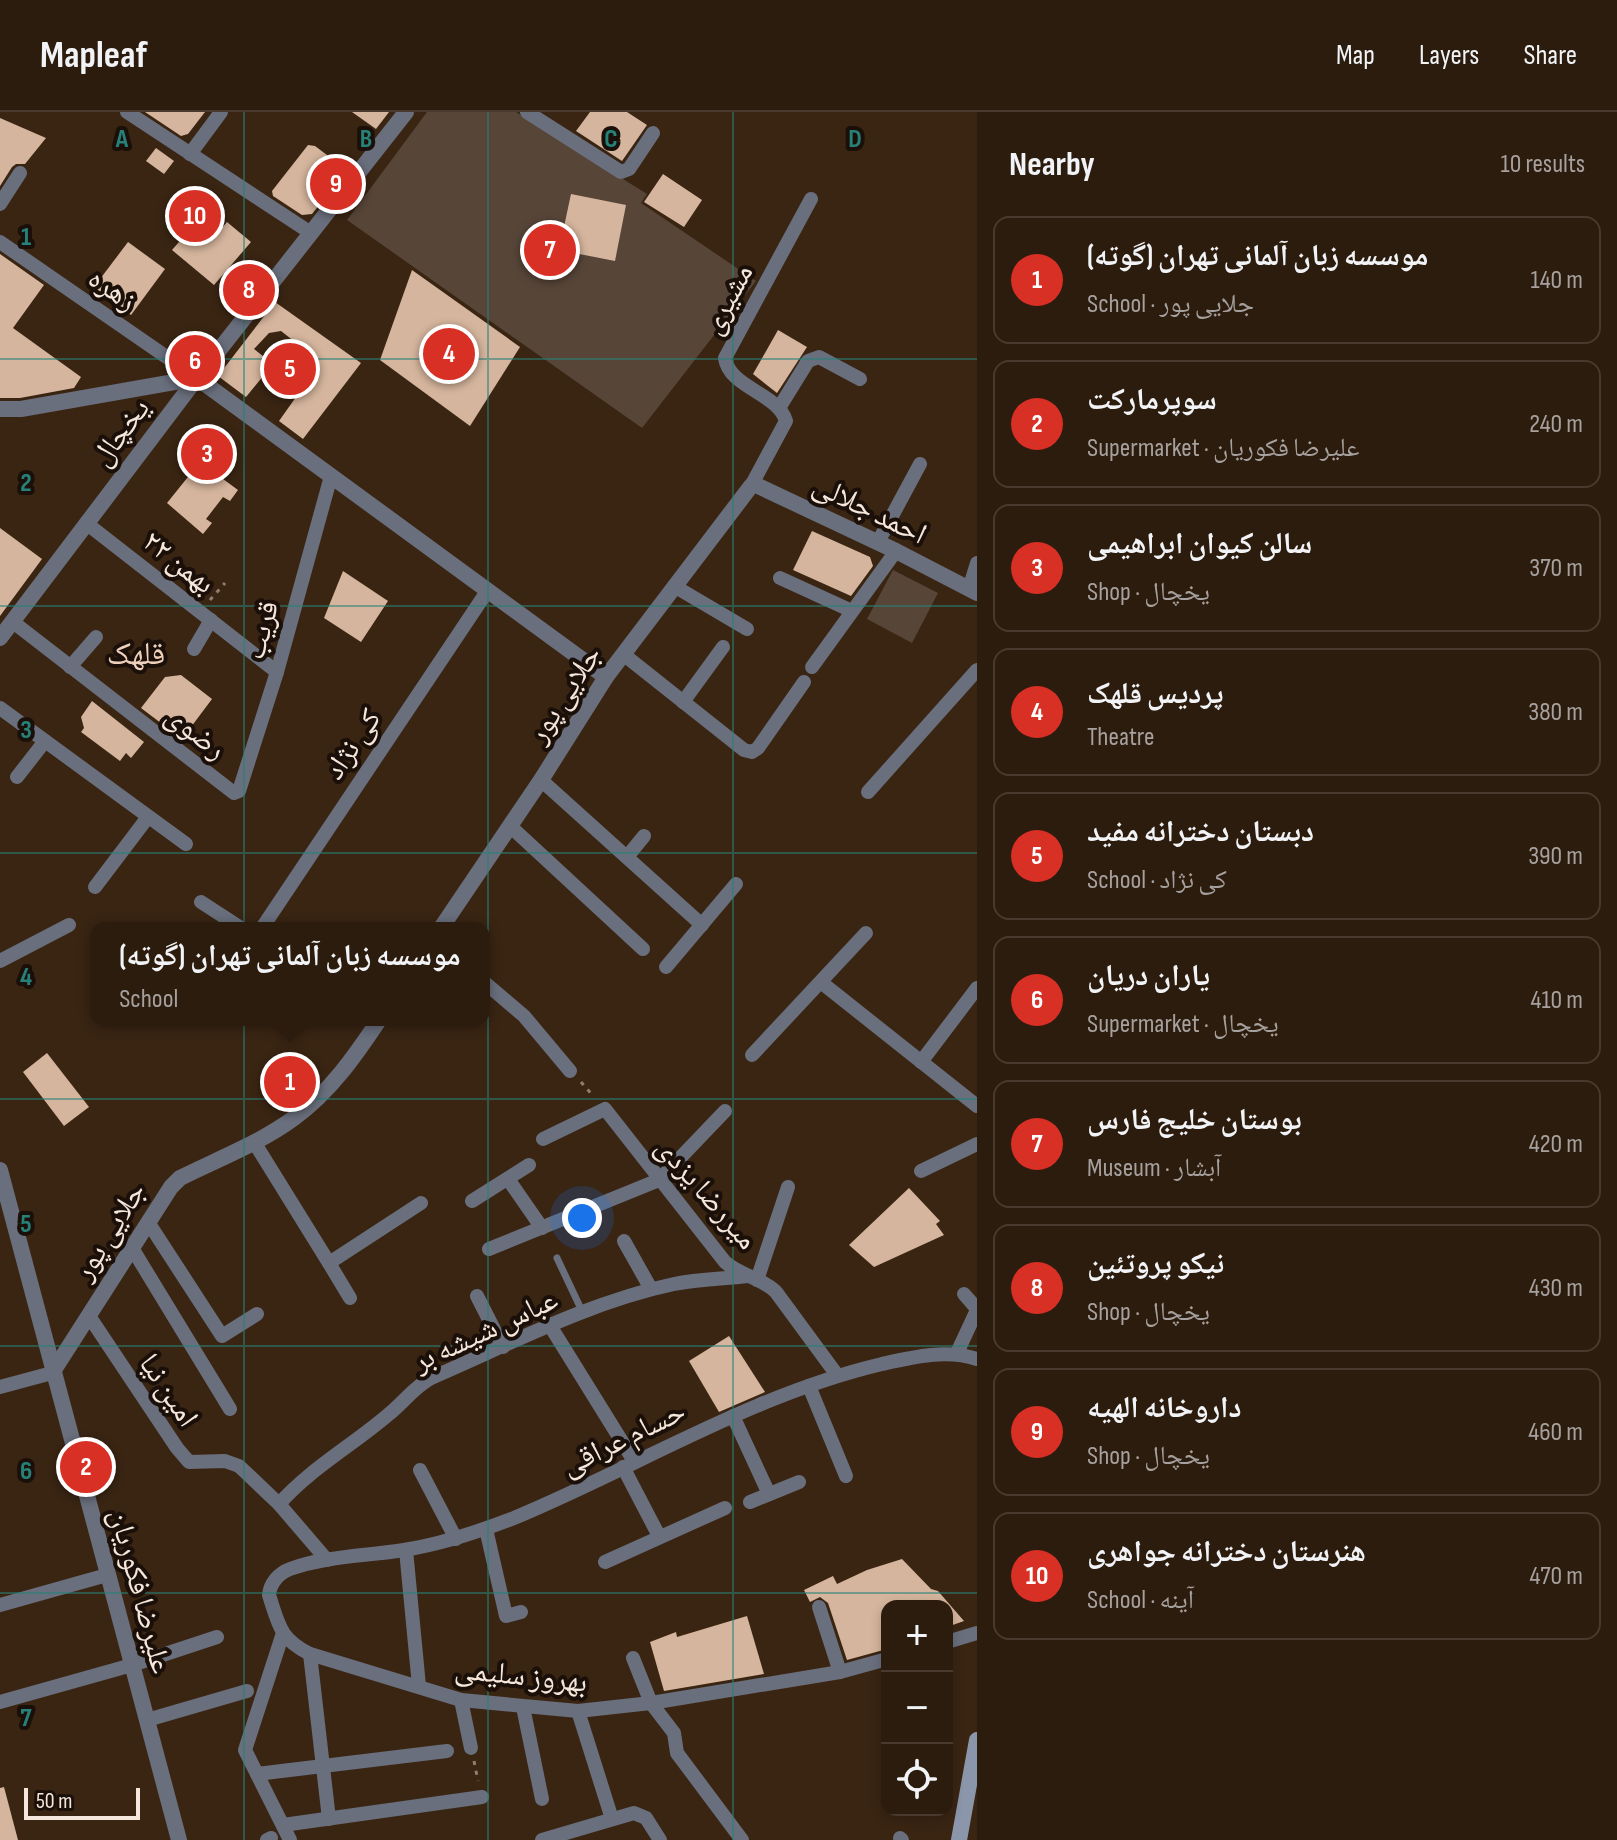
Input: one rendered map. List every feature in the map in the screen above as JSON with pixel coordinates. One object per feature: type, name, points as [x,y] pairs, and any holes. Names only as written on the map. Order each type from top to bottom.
[{"type":"main road","points":[[959,1840],[977,1746]]},
{"type":"street","points":[[127,112],[311,233]]},
{"type":"street","points":[[190,154],[221,112]]},
{"type":"street","name":"یخچال","points":[[0,638],[197,378],[406,112]]},
{"type":"street","points":[[527,112],[621,172],[629,169],[653,133]]},
{"type":"street","points":[[0,204],[20,173]]},
{"type":"street","name":"مشیری","points":[[779,408],[729,370],[725,358],[811,199]]},
{"type":"street","name":"زهره","points":[[0,242],[197,378]]},
{"type":"street","points":[[746,491],[786,421],[779,408],[808,361],[819,357],[860,379]]},
{"type":"street","points":[[0,409],[21,409],[197,378],[606,677]]},
{"type":"street","points":[[878,542],[920,464]]},
{"type":"street","name":"قریب","points":[[234,793],[239,791],[277,672],[331,476]]},
{"type":"street","name":"احمد جلالی","points":[[746,491],[756,485],[973,591]]},
{"type":"street","name":"جلایی پور","points":[[445,922],[606,677],[746,491]]},
{"type":"street","name":"۲۲ بهمن","points":[[86,523],[277,672]]},
{"type":"street","points":[[812,667],[896,551]]},
{"type":"street","points":[[973,591],[977,563]]},
{"type":"street","points":[[780,578],[852,611]]},
{"type":"street","points":[[674,586],[747,629]]},
{"type":"street","name":"کی نژاد","points":[[266,922],[488,590]]},
{"type":"street","points":[[194,649],[206,616]]},
{"type":"street","name":"رضوی","points":[[13,622],[234,793]]},
{"type":"street","points":[[70,667],[96,637]]},
{"type":"street","points":[[683,702],[723,647]]},
{"type":"street","points":[[623,654],[744,750],[752,752],[758,748],[804,682]]},
{"type":"street","points":[[868,792],[977,670]]},
{"type":"street","points":[[0,708],[186,844]]},
{"type":"street","points":[[17,777],[45,741]]},
{"type":"street","points":[[541,780],[702,925]]},
{"type":"street","points":[[95,887],[148,817]]},
{"type":"street","points":[[510,826],[643,949]]},
{"type":"street","points":[[627,857],[644,836]]},
{"type":"street","points":[[666,967],[736,884]]},
{"type":"street","points":[[201,902],[232,922]]},
{"type":"street","points":[[0,961],[69,925]]},
{"type":"street","points":[[752,1055],[866,933]]},
{"type":"street","points":[[822,983],[977,1106]]},
{"type":"street","points":[[490,987],[524,1016],[570,1071]]},
{"type":"street","points":[[921,1062],[977,988]]},
{"type":"street","name":"جلایی پور","points":[[52,1373],[163,1195],[180,1178],[254,1142],[294,1118],[343,1071],[375,1026]]},
{"type":"street","points":[[543,1139],[605,1109]]},
{"type":"street","name":"میررضا یزدی","points":[[605,1109],[725,1262],[776,1292],[837,1375]]},
{"type":"street","points":[[489,1249],[659,1180],[725,1111]]},
{"type":"street","points":[[254,1142],[350,1298]]},
{"type":"street","points":[[921,1171],[977,1144]]},
{"type":"street","points":[[472,1201],[529,1165]]},
{"type":"street","name":"علیرضا فکوریان","points":[[0,1170],[179,1840]]},
{"type":"street","points":[[508,1179],[542,1228]]},
{"type":"street","points":[[752,1278],[788,1187]]},
{"type":"street","points":[[329,1263],[421,1203]]},
{"type":"street","points":[[148,1222],[222,1336],[257,1314]]},
{"type":"street","points":[[624,1241],[651,1289]]},
{"type":"street","points":[[132,1248],[230,1409]]},
{"type":"street","name":"عباس شیشه بر","points":[[279,1504],[298,1483],[388,1415],[419,1385],[549,1324],[651,1289],[703,1279],[752,1278]]},
{"type":"street","points":[[957,1353],[977,1309],[964,1294]]},
{"type":"street","points":[[477,1296],[503,1347]]},
{"type":"street","name":"امین نیا","points":[[89,1316],[189,1462],[233,1463],[279,1504],[327,1560]]},
{"type":"street","points":[[549,1324],[629,1464],[659,1536]]},
{"type":"street","name":"حسام عراقی","points":[[283,1633],[269,1595],[274,1580],[290,1569],[327,1560],[406,1550],[486,1529],[540,1507],[733,1416],[837,1375],[903,1359],[957,1353],[977,1359]]},
{"type":"street","points":[[0,1387],[52,1373]]},
{"type":"street","points":[[809,1386],[846,1476]]},
{"type":"street","points":[[733,1416],[769,1494]]},
{"type":"street","points":[[420,1470],[456,1539]]},
{"type":"street","points":[[750,1502],[799,1482]]},
{"type":"street","points":[[605,1562],[725,1508]]},
{"type":"street","points":[[486,1529],[506,1616],[521,1612]]},
{"type":"street","points":[[406,1550],[419,1686]]},
{"type":"street","points":[[0,1605],[107,1575]]},
{"type":"street","points":[[819,1607],[840,1672]]},
{"type":"street","points":[[283,1633],[245,1750],[290,1840]]},
{"type":"street","name":"بهروز سلیمی","points":[[283,1633],[290,1643],[310,1654],[461,1700],[578,1711],[651,1703],[840,1672],[881,1661]]},
{"type":"street","points":[[953,1640],[977,1633]]},
{"type":"street","points":[[0,1702],[132,1665],[217,1637]]},
{"type":"street","points":[[310,1654],[329,1819]]},
{"type":"street","points":[[633,1658],[651,1703],[674,1733],[677,1753],[742,1840]]},
{"type":"street","points":[[147,1720],[247,1691]]},
{"type":"street","points":[[461,1700],[471,1748]]},
{"type":"street","points":[[523,1707],[542,1799]]},
{"type":"street","points":[[578,1711],[612,1819]]},
{"type":"street","points":[[257,1774],[447,1751]]},
{"type":"street","points":[[283,1825],[482,1797]]},
{"type":"street","points":[[542,1840],[640,1813],[660,1840]]},
{"type":"lane","points":[[557,1258],[583,1313]]},
{"type":"path","points":[[206,616],[225,583]]},
{"type":"path","points":[[570,1071],[605,1109]]},
{"type":"path","points":[[471,1748],[482,1797]]},
{"type":"shaded area","points":[[427,112],[516,112],[647,194],[641,203],[756,281],[642,428],[347,220]]},
{"type":"shaded area","points":[[893,570],[938,593],[912,643],[867,619]]},
{"type":"building","points":[[145,112],[205,112],[188,134],[181,136]]},
{"type":"building","points":[[352,112],[389,112],[376,129]]},
{"type":"building","points":[[590,112],[627,112],[647,125],[622,161],[576,131]]},
{"type":"building","points":[[0,118],[46,138],[25,164],[12,167],[0,186]]},
{"type":"building","points":[[308,145],[315,146],[347,170],[312,214],[302,215],[273,196],[272,191]]},
{"type":"building","points":[[156,148],[174,161],[164,174],[146,161]]},
{"type":"building","points":[[663,174],[702,200],[684,227],[644,202]]},
{"type":"building","points":[[571,194],[626,205],[615,261],[559,250]]},
{"type":"building","points":[[227,222],[251,242],[214,285],[172,250],[192,227],[210,242]]},
{"type":"building","points":[[128,242],[165,269],[131,315],[94,287]]},
{"type":"building","points":[[0,254],[44,285],[13,328],[81,377],[74,388],[20,398],[0,398]]},
{"type":"building","points":[[412,270],[520,347],[470,426],[380,360]]},
{"type":"building","points":[[275,302],[361,363],[303,439],[279,421],[308,380],[301,375],[314,357],[281,331],[269,333],[254,349],[273,364],[246,397],[218,376]]},
{"type":"building","points":[[778,330],[807,347],[777,393],[753,374]]},
{"type":"building","points":[[200,462],[238,490],[230,501],[223,497],[206,519],[212,523],[203,534],[167,503]]},
{"type":"building","points":[[0,528],[42,559],[0,616]]},
{"type":"building","points":[[812,531],[870,557],[873,566],[851,596],[793,570]]},
{"type":"building","points":[[343,571],[388,601],[361,642],[324,618]]},
{"type":"building","points":[[181,675],[212,699],[182,739],[141,708],[165,677]]},
{"type":"building","points":[[92,701],[144,742],[131,758],[126,753],[120,761],[81,732],[84,728],[81,717]]},
{"type":"building","points":[[47,1053],[89,1107],[64,1126],[23,1072]]},
{"type":"building","points":[[909,1188],[940,1221],[936,1224],[944,1235],[874,1267],[849,1245]]},
{"type":"building","points":[[729,1336],[765,1392],[719,1412],[689,1361]]},
{"type":"building","points":[[902,1559],[946,1600],[881,1600],[881,1651],[847,1660],[828,1603],[820,1597],[810,1602],[804,1590],[833,1576],[837,1584]]},
{"type":"building","points":[[953,1608],[964,1621],[953,1625]]},
{"type":"building","points":[[747,1616],[764,1674],[664,1691],[650,1642],[676,1632],[677,1637]]},
{"type":"building","points":[[4,1787],[18,1840],[0,1840],[0,1788]]},
{"type":"place","name":"داروخانه الهیه","points":[[336,184]]},
{"type":"place","name":"هنرستان دخترانه جواهری","points":[[195,216]]},
{"type":"place","name":"بوستان خلیج فارس","points":[[550,250]]},
{"type":"place","name":"نیکو پروتئین","points":[[249,290]]},
{"type":"place","name":"پردیس قلهک","points":[[449,354]]},
{"type":"place","name":"یاران دریان","points":[[195,361]]},
{"type":"place","name":"دبستان دخترانه مفید","points":[[290,369]]},
{"type":"place","name":"سالن کیوان ابراهیمی","points":[[207,454]]},
{"type":"place","name":"موسسه زبان آلمانی تهران (گوته)","points":[[290,1082]]},
{"type":"place","name":"سوپرمارکت","points":[[86,1467]]},
{"type":"district","name":"قلهک","points":[[136,653]]}]
